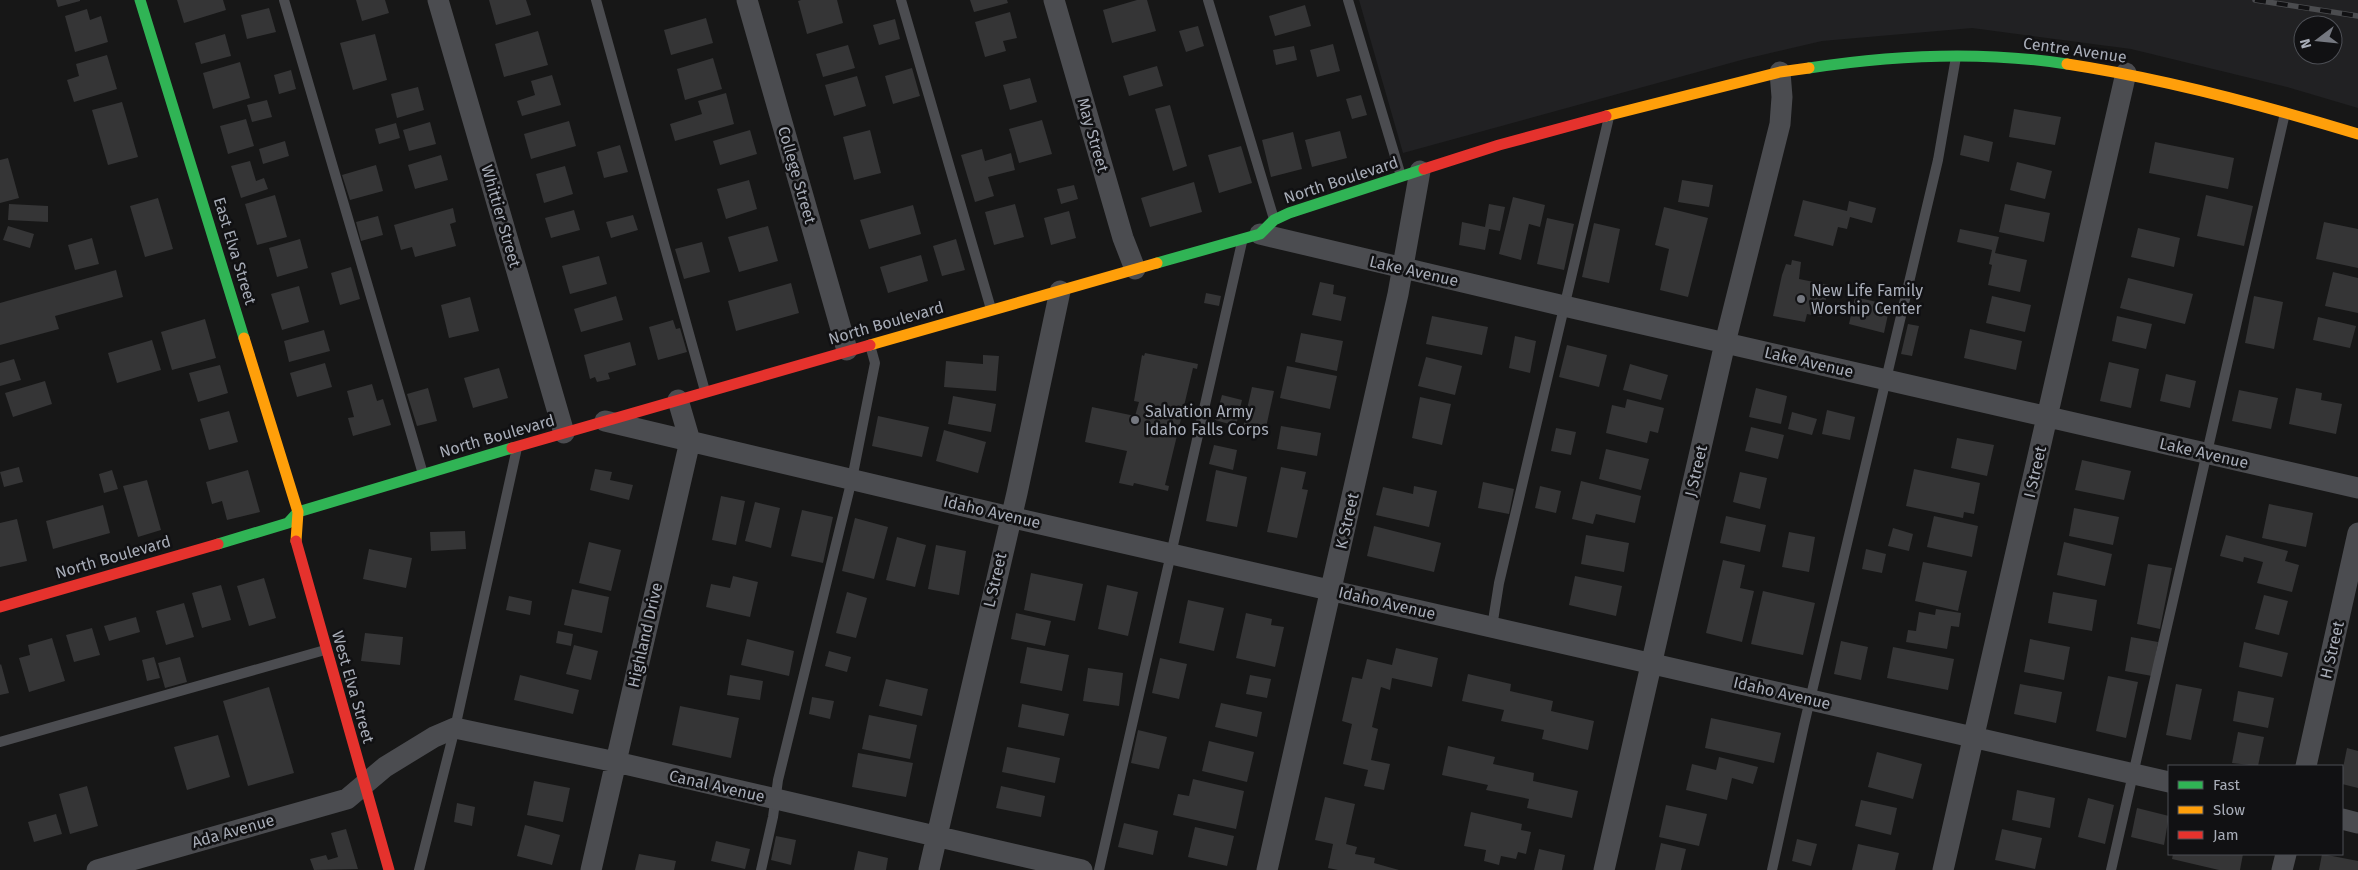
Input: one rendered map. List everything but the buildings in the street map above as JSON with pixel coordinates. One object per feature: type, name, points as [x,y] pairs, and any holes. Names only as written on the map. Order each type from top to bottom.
[{"type":"street","name":"East Elva Street","points":[[140,0],[298,512]]},
{"type":"street","name":"Whittier Street","points":[[438,0],[564,433]]},
{"type":"street","name":"College Street","points":[[747,0],[847,350]]},
{"type":"street","name":"May Street","points":[[1054,0],[1123,238],[1135,269]]},
{"type":"street","name":"Centre Avenue","points":[[1780,72],[1855,61],[1956,56],[1997,56],[2049,61],[2126,73],[2286,112],[2358,134]]},
{"type":"street","name":"North Boulevard","points":[[0,606],[268,530],[288,523],[298,512],[847,350],[1060,291],[1259,231],[1411,174],[1499,145],[1780,72]]},
{"type":"street","name":"J Street","points":[[1604,870],[1726,343],[1780,124],[1782,97],[1780,72]]},
{"type":"street","name":"I Street","points":[[1943,870],[2126,73]]},
{"type":"street","name":"K Street","points":[[1267,870],[1404,268],[1411,174]]},
{"type":"street","name":"Lake Avenue","points":[[1259,231],[1564,306],[2358,488]]},
{"type":"street","name":"L Street","points":[[929,870],[1060,291]]},
{"type":"street","name":"Highland Drive","points":[[591,870],[690,441],[678,400]]},
{"type":"street","name":"Idaho Avenue","points":[[605,421],[852,478],[1010,517],[2168,782]]},
{"type":"street","name":"West Elva Street","points":[[298,512],[296,544],[389,870]]},
{"type":"street","name":"H Street","points":[[2306,765],[2358,533]]},
{"type":"street","name":"Canal Avenue","points":[[455,728],[616,762],[1082,870]]},
{"type":"street","points":[[365,784],[385,767],[434,737],[455,728]]},
{"type":"street","name":"Ada Avenue","points":[[97,870],[347,799],[365,784]]},
{"type":"street","points":[[2343,819],[2358,823]]},
{"type":"street","points":[[2282,870],[2286,855]]},
{"type":"lane","points":[[284,0],[423,475]]},
{"type":"lane","points":[[596,0],[705,392]]},
{"type":"lane","points":[[900,0],[991,310]]},
{"type":"lane","points":[[1099,870],[1171,553],[1259,231],[1208,0]]},
{"type":"lane","points":[[1348,0],[1411,174]]},
{"type":"lane","points":[[1772,870],[1810,699],[1938,160],[1956,56]]},
{"type":"lane","points":[[2111,870],[2286,112]]},
{"type":"lane","points":[[1492,627],[1499,583],[1610,115]]},
{"type":"lane","points":[[761,870],[776,799],[778,780],[852,478],[875,363],[870,344]]},
{"type":"lane","points":[[419,870],[455,728],[517,447]]},
{"type":"lane","points":[[0,742],[326,650]]},
{"type":"shaded area","points":[[1359,0],[2358,0],[2358,108],[2287,87],[2131,49],[1972,28],[1822,41],[1745,59],[1403,153]]},
{"type":"railway","points":[[2255,0],[2358,16]]},
{"type":"traffic: fast","points":[[140,0],[244,338]]},
{"type":"traffic: fast","points":[[1809,68],[1873,60],[1938,56],[2003,57],[2067,64]]},
{"type":"traffic: fast","points":[[1157,263],[1260,234],[1274,220],[1289,213],[1424,169]]},
{"type":"traffic: fast","points":[[218,544],[288,523],[298,512],[512,448]]},
{"type":"traffic: slow","points":[[2067,64],[2178,85],[2358,134]]},
{"type":"traffic: slow","points":[[1606,116],[1780,72],[1809,68]]},
{"type":"traffic: slow","points":[[870,345],[1157,263]]},
{"type":"traffic: slow","points":[[244,338],[298,512],[296,541]]},
{"type":"traffic: jam","points":[[1424,169],[1499,145],[1606,116]]},
{"type":"traffic: jam","points":[[512,448],[870,345]]},
{"type":"traffic: jam","points":[[296,541],[389,870]]},
{"type":"traffic: jam","points":[[0,607],[218,544]]},
{"type":"place","name":"New Life Family Worship Center","points":[[1801,299]]},
{"type":"place","name":"Salvation Army Idaho Falls Corps","points":[[1135,420]]}]
